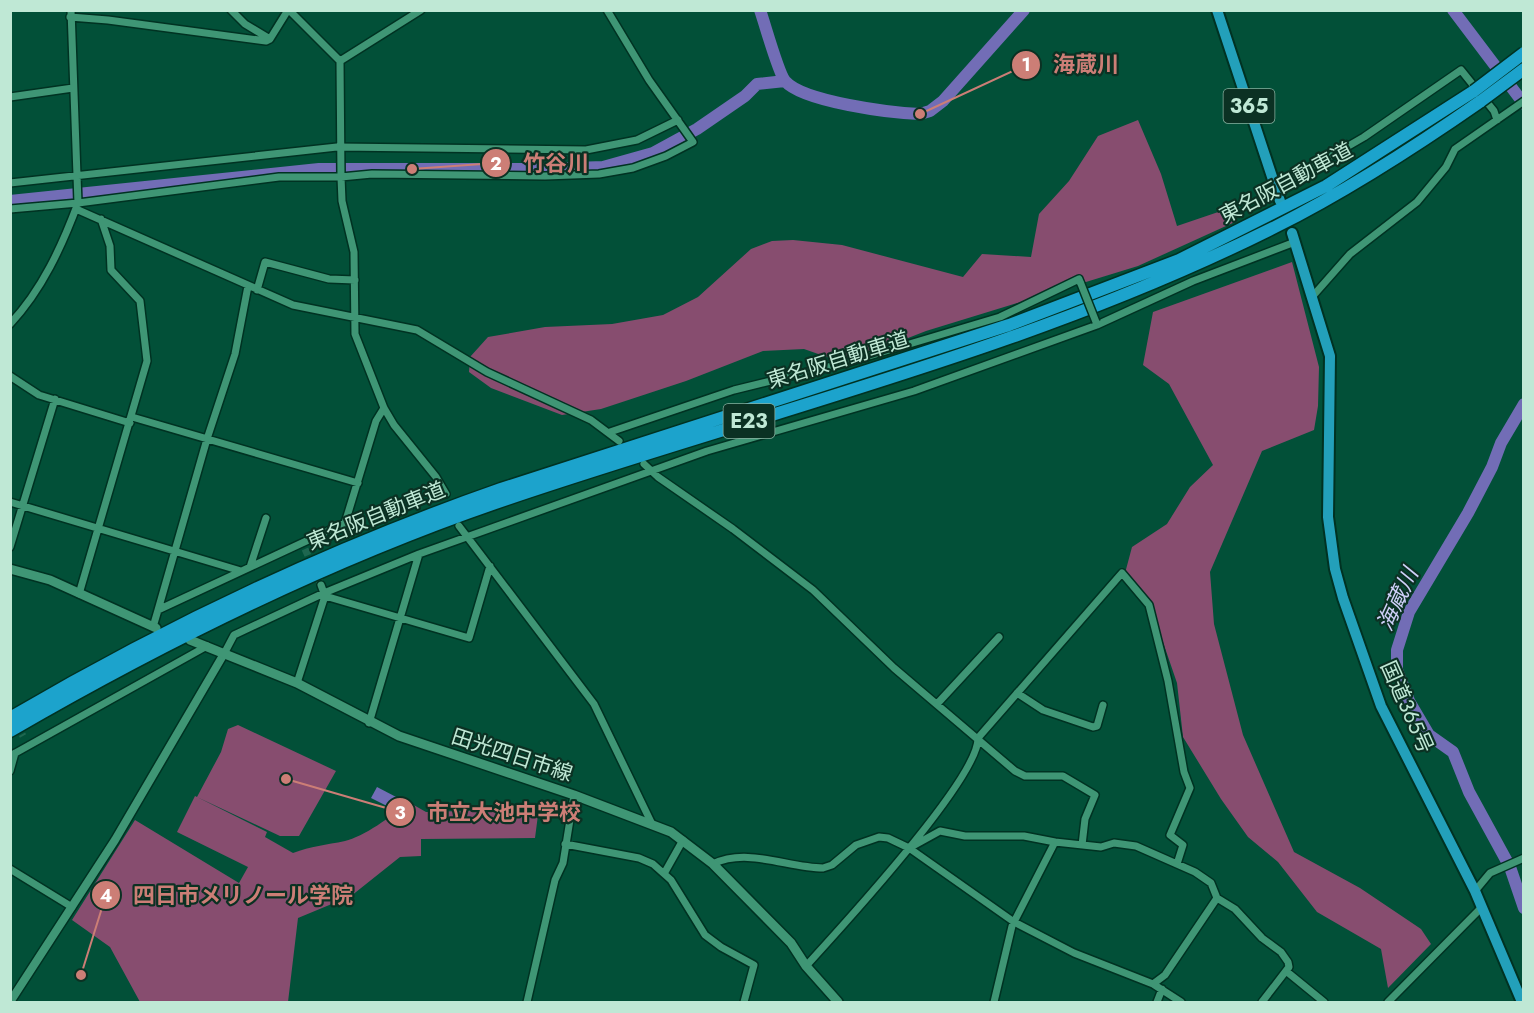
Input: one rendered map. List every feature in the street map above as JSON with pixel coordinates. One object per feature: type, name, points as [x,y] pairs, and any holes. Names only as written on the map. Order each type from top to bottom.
[{"type":"highway","name":"365","points":[[1217,10],[1280,201]]},
{"type":"highway","name":"東名阪自動車道","points":[[10,732],[123,667],[205,625],[287,585],[374,548],[516,496],[1013,336],[1109,300],[1197,262],[1329,199],[1383,167],[1478,96],[1524,53]]},
{"type":"highway","name":"東名阪自動車道","points":[[10,718],[200,614],[283,575],[421,517],[555,471],[1010,325],[1179,260],[1326,186],[1524,69]]},
{"type":"highway","name":"国道365号","points":[[1293,238],[1326,339],[1331,364],[1328,518],[1335,569],[1381,706],[1476,889],[1522,1002]]},
{"type":"main road","points":[[10,569],[50,580],[154,628]]},
{"type":"main road","name":"田光四日市線","points":[[190,640],[225,652],[297,683],[369,723],[428,747],[651,822],[683,840],[713,864],[791,943],[806,966],[838,1002]]},
{"type":"street","points":[[231,10],[245,24],[270,39]]},
{"type":"street","points":[[10,324],[36,291],[68,230],[78,203],[71,14],[266,41],[270,39],[289,10],[339,61],[342,201],[354,252],[355,319],[360,352],[384,408],[394,425],[436,477],[446,494]]},
{"type":"street","points":[[339,61],[421,10]]},
{"type":"street","points":[[10,209],[78,203],[279,177],[372,174],[545,176],[599,174],[633,168],[666,156],[692,141],[649,80],[607,10]]},
{"type":"street","points":[[1276,188],[1364,138],[1461,70],[1494,111],[1497,120]]},
{"type":"street","points":[[10,97],[73,88]]},
{"type":"street","points":[[1312,297],[1350,254],[1417,202],[1446,167],[1455,149],[1524,101]]},
{"type":"street","points":[[10,183],[76,179],[342,149],[586,150],[637,140],[678,121]]},
{"type":"street","points":[[78,203],[101,219],[293,305],[355,319],[397,325],[428,335],[487,372],[579,413],[610,432],[619,441]]},
{"type":"street","points":[[79,594],[147,361],[140,301],[111,270],[110,246],[101,219]]},
{"type":"street","points":[[10,1002],[115,840],[234,635],[419,554],[707,451],[914,391],[1097,323],[1293,238]]},
{"type":"street","points":[[257,290],[265,262],[329,279],[356,280]]},
{"type":"street","points":[[610,432],[734,390],[849,362],[1000,316],[1079,279],[1097,323]]},
{"type":"street","points":[[154,628],[174,550],[235,354],[248,286]]},
{"type":"street","points":[[10,376],[28,390],[55,399],[358,483]]},
{"type":"street","points":[[10,547],[55,399]]},
{"type":"street","points":[[158,610],[250,567],[303,546],[345,523],[376,421],[384,408]]},
{"type":"street","points":[[644,464],[650,471],[813,590],[894,668],[1015,771],[1025,776],[1063,776],[1095,795],[1085,819],[1082,845]]},
{"type":"street","points":[[10,502],[241,571]]},
{"type":"street","points":[[250,567],[266,518]]},
{"type":"street","points":[[459,526],[594,704],[651,822]]},
{"type":"street","points":[[369,723],[419,554]]},
{"type":"street","points":[[325,595],[469,638],[490,566]]},
{"type":"street","points":[[806,966],[873,892],[909,848],[967,769],[978,745],[978,738],[1122,573],[1149,605],[1168,681],[1184,772],[1190,788],[1170,835],[1183,845],[1177,864]]},
{"type":"street","points":[[297,683],[325,595],[321,585]]},
{"type":"street","points":[[937,704],[999,637]]},
{"type":"street","points":[[10,771],[13,755],[207,646]]},
{"type":"street","points":[[1017,693],[1043,710],[1093,727],[1097,726],[1103,705]]},
{"type":"street","points":[[23,736],[28,746]]},
{"type":"street","points":[[527,1002],[555,880],[563,863],[574,795]]},
{"type":"street","points":[[909,848],[940,831],[965,836],[1024,836],[1101,847],[1114,843],[1128,844],[1177,864],[1211,883],[1217,898],[1235,909],[1262,938],[1281,952],[1288,962],[1286,971],[1262,1002]]},
{"type":"street","points":[[713,864],[745,858],[823,868],[832,865],[856,845],[879,837],[888,838],[909,848],[1014,922],[1074,953],[1153,984],[1181,1002]]},
{"type":"street","points":[[665,872],[683,840]]},
{"type":"street","points":[[994,1002],[1014,922],[1055,842]]},
{"type":"street","points":[[565,844],[639,858],[665,872],[705,935],[721,947],[754,965],[744,1002]]},
{"type":"street","points":[[1476,889],[1490,873],[1522,859]]},
{"type":"street","points":[[10,869],[72,907]]},
{"type":"street","points":[[1153,984],[1165,975],[1217,898]]},
{"type":"street","points":[[1389,1002],[1482,907]]},
{"type":"street","points":[[1286,971],[1324,1002]]},
{"type":"street","points":[[1158,1002],[1162,989]]},
{"type":"shaded area","points":[[1138,120],[1161,174],[1177,226],[1230,208],[1237,221],[1138,266],[926,331],[844,363],[804,349],[763,351],[686,381],[601,409],[562,415],[491,388],[469,372],[470,357],[488,337],[545,327],[612,324],[663,315],[698,297],[751,249],[772,241],[793,240],[842,245],[963,277],[982,254],[1031,257],[1039,214],[1069,181],[1098,136]]},
{"type":"shaded area","points":[[1292,262],[1319,367],[1318,406],[1314,430],[1262,451],[1210,572],[1214,624],[1243,735],[1294,852],[1360,888],[1421,929],[1431,944],[1388,988],[1381,949],[1317,912],[1278,862],[1248,837],[1221,799],[1183,737],[1177,683],[1153,613],[1124,577],[1132,547],[1167,524],[1190,487],[1213,465],[1169,384],[1143,365],[1153,312]]},
{"type":"shaded area","points":[[238,725],[336,771],[299,836],[280,836],[197,797],[221,752],[228,729]]},
{"type":"shaded area","points":[[377,787],[400,799],[395,810],[371,798]]},
{"type":"shaded area","points":[[195,796],[267,832],[265,837],[293,853],[352,839],[386,820],[406,803],[426,812],[498,810],[538,815],[535,838],[421,839],[421,856],[400,857],[351,896],[298,918],[288,1002],[140,1002],[110,947],[72,920],[135,820],[239,883],[248,867],[177,832]]},
{"type":"waterway","name":"海蔵川","points":[[760,10],[782,76],[795,88],[810,95],[849,105],[920,114],[930,111],[943,101],[1024,10]]},
{"type":"waterway","name":"海蔵川","points":[[1453,10],[1524,104]]},
{"type":"waterway","points":[[10,201],[319,169],[603,167],[653,153],[697,129],[745,96],[757,84],[785,81]]},
{"type":"waterway","name":"海蔵川","points":[[1524,404],[1501,443],[1492,467],[1468,513],[1409,612],[1397,650],[1397,670],[1409,701],[1429,735],[1453,752],[1469,792],[1510,867],[1524,908]]},
{"type":"tunnel","points":[[305,549],[321,585]]},
{"type":"tunnel","points":[[17,725],[23,736]]},
{"type":"place","name":"海蔵川","points":[[920,114]]},
{"type":"place","name":"竹谷川","points":[[412,169]]},
{"type":"place","name":"市立大池中学校","points":[[286,779]]},
{"type":"place","name":"四日市メリノール学院","points":[[81,975]]}]
